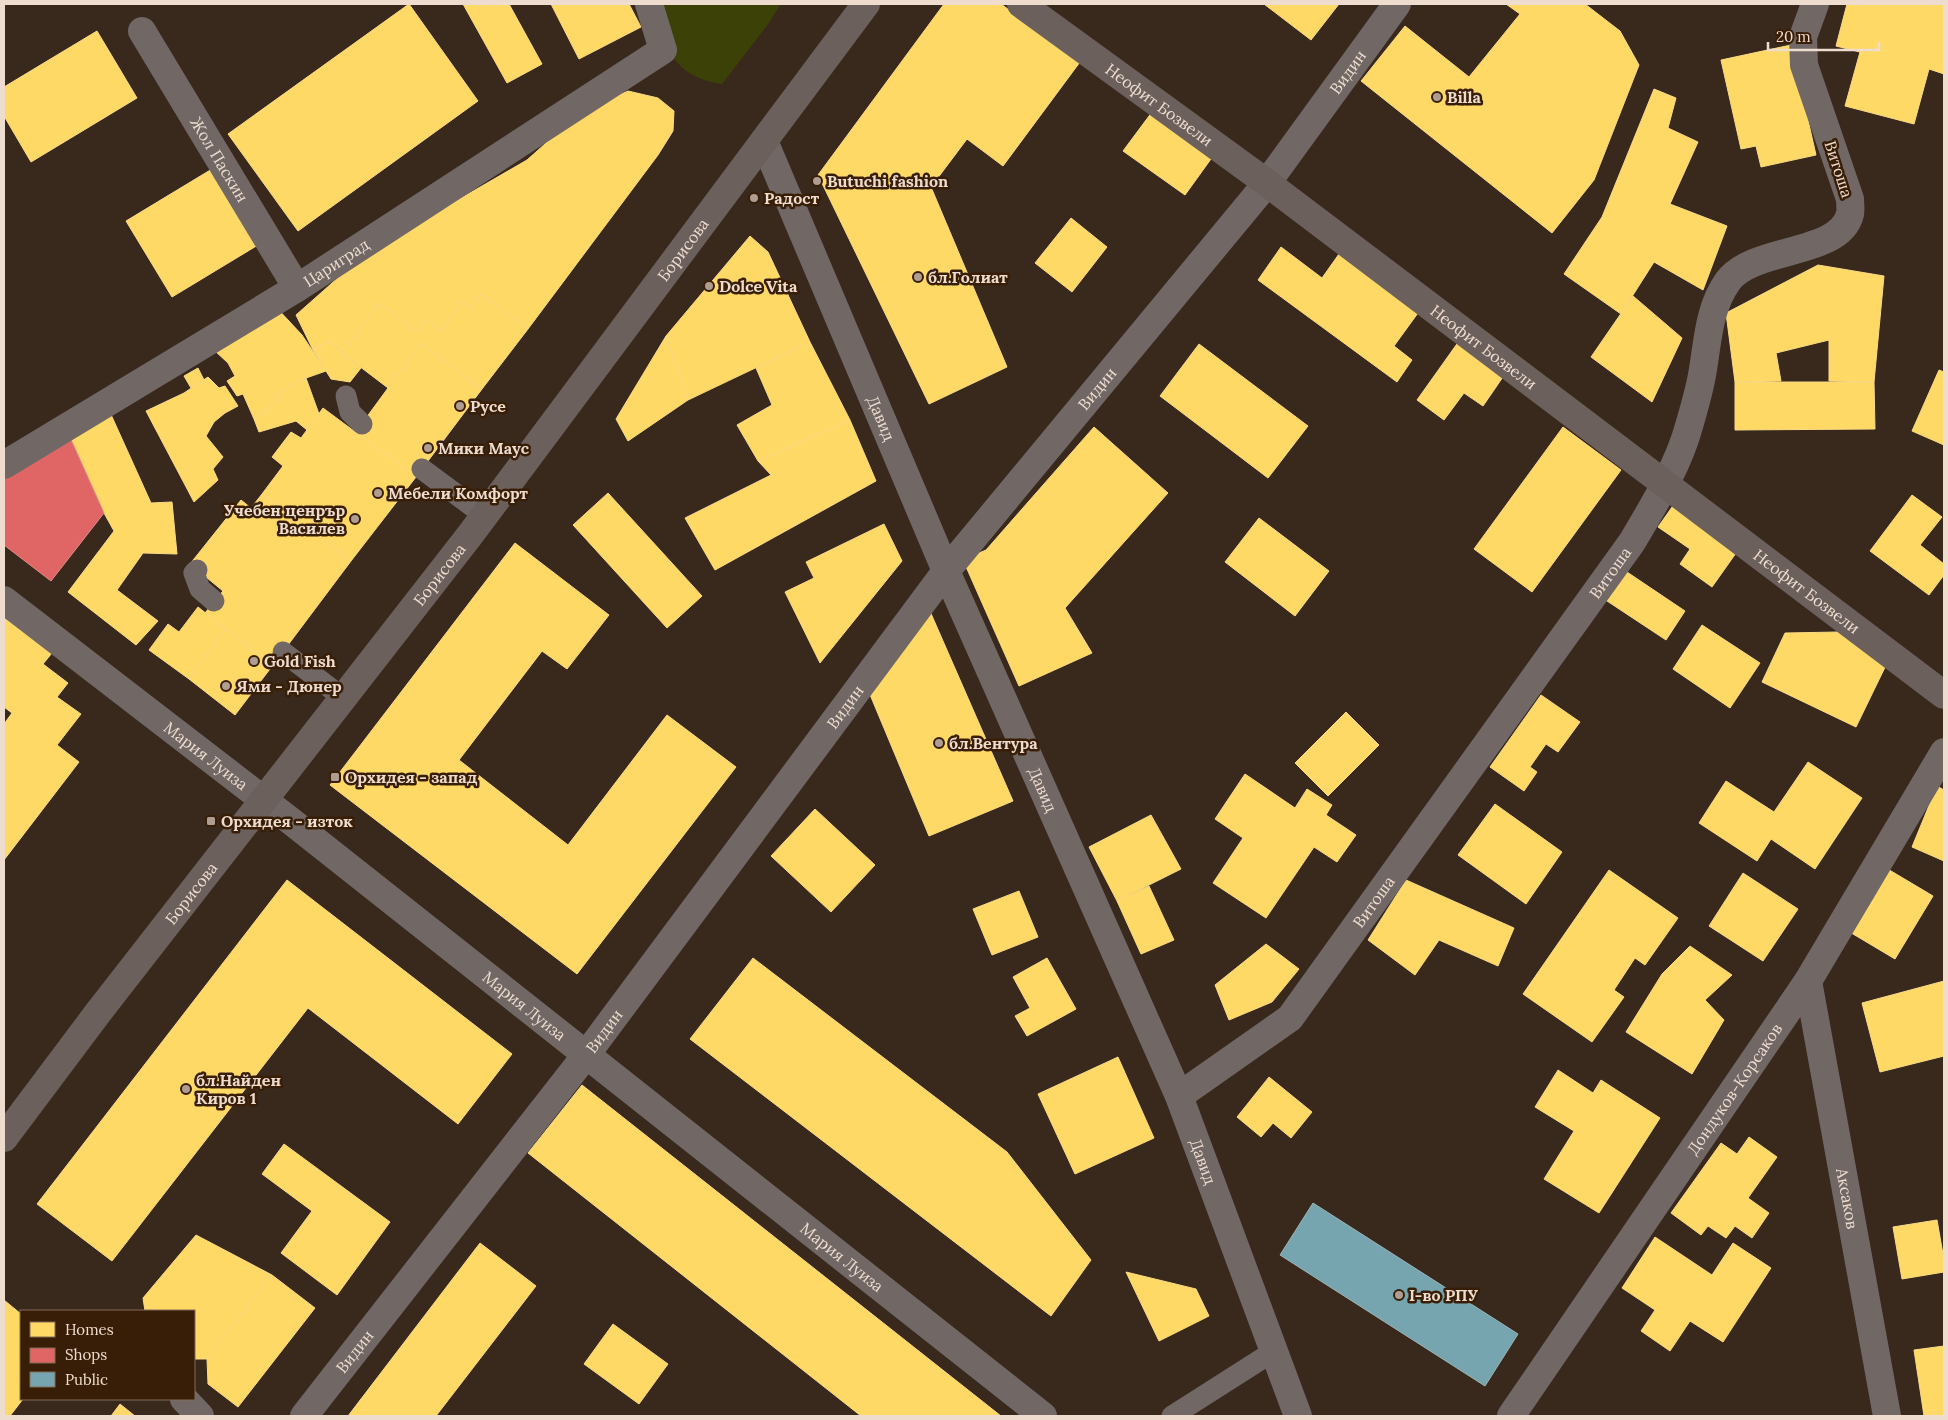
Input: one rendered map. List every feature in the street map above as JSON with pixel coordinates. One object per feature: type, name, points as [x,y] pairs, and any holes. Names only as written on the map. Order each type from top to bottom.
[{"type":"main road","name":"Борисова","points":[[4,1138],[103,1006],[484,515],[866,4]]},
{"type":"main road","name":"Неофит Бозвели","points":[[1021,4],[1266,183],[1944,695]]},
{"type":"street","name":"Цариград","points":[[4,465],[297,288],[663,50],[649,4]]},
{"type":"street","name":"Видин","points":[[304,1416],[586,1055],[946,571],[1266,183],[1397,4]]},
{"type":"street","name":"Витоша","points":[[1179,1096],[1290,1018],[1632,542],[1665,485],[1689,429],[1702,376],[1710,320],[1718,295],[1731,278],[1749,264],[1832,237],[1844,227],[1851,213],[1850,199],[1804,65],[1803,37],[1816,4]]},
{"type":"street","name":"Жол Паскин","points":[[142,31],[297,288]]},
{"type":"street","name":"Давид","points":[[764,142],[946,571],[1179,1096],[1298,1416]]},
{"type":"street","name":"Мария Луиза","points":[[4,600],[264,800],[1043,1416]]},
{"type":"street","name":"Дондуков-Корсаков","points":[[1511,1416],[1808,981],[1944,752]]},
{"type":"street","name":"Аксаков","points":[[1808,981],[1887,1416]]},
{"type":"street","points":[[185,1400],[200,1416]]},
{"type":"lane","points":[[346,396],[350,412],[362,424]]},
{"type":"lane","points":[[422,469],[484,515]]},
{"type":"lane","points":[[197,570],[194,573],[200,589],[214,601]]},
{"type":"lane","points":[[283,652],[342,697]]},
{"type":"lane","points":[[1172,1416],[1274,1351]]},
{"type":"green space","points":[[662,4],[781,4],[766,27],[722,84],[709,82],[697,77],[685,70],[676,61],[669,43]]},
{"type":"building: Homes","points":[[409,4],[478,101],[298,231],[228,134]]},
{"type":"building: Homes","points":[[463,4],[509,4],[542,64],[507,83]]},
{"type":"building: Homes","points":[[551,4],[629,4],[641,27],[579,59]]},
{"type":"building: Homes","name":"бл.Голиат","points":[[944,4],[1001,4],[1080,62],[1003,166],[967,139],[931,187],[1007,367],[929,404],[818,175]]},
{"type":"building: Homes","points":[[1264,4],[1339,4],[1311,40]]},
{"type":"building: Homes","points":[[1506,4],[1585,4],[1620,31],[1639,65],[1594,180],[1552,233],[1361,81],[1405,26],[1469,77],[1520,14]]},
{"type":"building: Homes","points":[[1847,4],[1944,4],[1944,74],[1929,69],[1914,124],[1845,106],[1860,52],[1836,46]]},
{"type":"building: Homes","points":[[97,31],[137,98],[31,162],[4,116],[4,87]]},
{"type":"building: Homes","points":[[1791,45],[1816,155],[1761,167],[1756,146],[1741,149],[1721,60]]},
{"type":"building: Homes","points":[[1654,89],[1676,98],[1668,128],[1698,142],[1670,204],[1727,226],[1703,290],[1654,262],[1621,314],[1564,274],[1602,217]]},
{"type":"building: Homes","points":[[628,91],[658,98],[674,111],[673,131],[658,155],[528,329],[481,294],[471,308],[462,302],[441,331],[426,319],[417,332],[379,303],[342,353],[331,341],[313,350],[296,315],[366,253],[527,160],[574,118]]},
{"type":"building: Homes","points":[[1155,108],[1216,152],[1185,195],[1123,151]]},
{"type":"building: Homes","points":[[212,169],[258,245],[172,297],[126,221]]},
{"type":"building: Homes","points":[[1071,218],[1107,247],[1072,292],[1035,263]]},
{"type":"building: Homes","points":[[750,236],[768,252],[810,342],[688,400],[666,336]]},
{"type":"building: Homes","points":[[1281,247],[1322,278],[1339,254],[1418,313],[1394,346],[1412,360],[1397,382],[1258,280]]},
{"type":"building: Homes","points":[[1818,265],[1884,276],[1874,382],[1829,381],[1829,340],[1776,353],[1781,381],[1735,382],[1726,313]]},
{"type":"building: Homes","points":[[481,294],[528,329],[482,389],[421,343],[388,388],[342,353],[379,303],[417,332],[426,319],[441,331],[462,302],[471,308]]},
{"type":"building: Homes","points":[[1633,296],[1682,338],[1652,402],[1591,357]]},
{"type":"building: Homes","points":[[275,306],[302,335],[326,371],[306,378],[276,395],[279,401],[254,419],[243,394],[237,396],[227,381],[235,376],[228,363],[214,350]]},
{"type":"building: Homes","points":[[666,336],[688,400],[628,441],[616,419]]},
{"type":"building: Homes","points":[[331,341],[342,353],[361,368],[350,382],[331,379],[313,350]]},
{"type":"building: Homes","points":[[1459,341],[1505,374],[1483,406],[1464,393],[1444,420],[1417,400]]},
{"type":"building: Homes","points":[[810,342],[850,420],[758,461],[737,425],[772,405],[756,368]]},
{"type":"building: Homes","points":[[421,343],[482,389],[416,477],[355,433]]},
{"type":"building: Homes","points":[[1199,344],[1308,426],[1268,478],[1160,396]]},
{"type":"building: Homes","points":[[198,368],[204,380],[191,388],[184,376]]},
{"type":"building: Homes","points":[[1939,370],[1944,372],[1944,445],[1912,431]]},
{"type":"building: Homes","points":[[208,377],[219,388],[225,386],[238,406],[214,422],[206,436],[223,457],[213,469],[218,480],[194,502],[146,411],[184,393]]},
{"type":"building: Homes","points":[[306,378],[319,414],[307,430],[296,421],[259,432],[254,419],[279,401],[276,395]]},
{"type":"building: Homes","points":[[1735,382],[1874,382],[1875,429],[1735,430]]},
{"type":"building: Homes","points":[[108,408],[151,503],[172,502],[177,554],[143,553],[117,590],[158,621],[136,645],[68,592],[114,531],[69,435]]},
{"type":"building: Homes","points":[[323,408],[416,477],[351,561],[262,494],[283,466],[272,457],[291,432],[301,438]]},
{"type":"building: Homes","points":[[850,420],[876,481],[715,570],[685,518],[771,475],[758,461]]},
{"type":"building: Homes","points":[[1094,427],[1168,493],[1065,608],[1092,653],[1019,686],[963,560],[986,550]]},
{"type":"building: Homes","points":[[1563,427],[1621,470],[1532,592],[1474,549]]},
{"type":"building: Homes","points":[[608,493],[702,596],[667,628],[573,525]]},
{"type":"building: Homes","points":[[262,494],[351,561],[273,665],[205,613],[223,591],[190,564],[241,500],[251,508]]},
{"type":"building: Homes","points":[[1912,495],[1942,517],[1920,545],[1944,564],[1944,575],[1929,595],[1870,551]]},
{"type":"building: Homes","points":[[1677,500],[1741,546],[1712,587],[1680,564],[1690,549],[1658,527]]},
{"type":"building: Homes","points":[[1259,518],[1329,571],[1295,616],[1225,562]]},
{"type":"building: Homes","points":[[884,524],[902,561],[820,663],[785,592],[814,578],[806,562]]},
{"type":"building: Homes","points":[[515,543],[609,615],[567,669],[542,651],[459,760],[568,845],[667,715],[736,767],[577,974],[330,785]]},
{"type":"building: Homes","points":[[1624,570],[1685,611],[1666,640],[1604,599]]},
{"type":"building: Homes","points":[[198,607],[226,629],[189,679],[149,650],[168,624],[179,632]]},
{"type":"building: Homes","name":"бл.Вентура","points":[[929,609],[1013,801],[929,836],[866,685]]},
{"type":"building: Homes","points":[[4,616],[52,653],[43,664],[68,683],[57,697],[81,714],[57,745],[79,762],[4,860],[4,724],[12,713],[4,707]]},
{"type":"building: Homes","points":[[1702,625],[1760,663],[1730,708],[1673,669]]},
{"type":"building: Homes","points":[[226,629],[273,665],[235,715],[189,679]]},
{"type":"building: Homes","points":[[1838,632],[1890,657],[1856,727],[1762,682],[1785,633]]},
{"type":"building: Homes","points":[[1541,695],[1580,722],[1558,752],[1546,744],[1530,767],[1537,772],[1524,791],[1490,767]]},
{"type":"building: Homes","points":[[1346,712],[1379,745],[1328,796],[1295,763]]},
{"type":"building: Homes","points":[[1808,762],[1862,798],[1815,869],[1771,839],[1757,861],[1699,823],[1726,781],[1774,812]]},
{"type":"building: Homes","points":[[1245,774],[1295,808],[1307,789],[1332,805],[1326,815],[1356,835],[1337,862],[1314,847],[1266,918],[1213,883],[1243,838],[1215,819]]},
{"type":"building: Homes","points":[[1937,786],[1944,790],[1944,861],[1912,847]]},
{"type":"building: Homes","points":[[1495,804],[1562,852],[1526,904],[1458,855]]},
{"type":"building: Homes","points":[[815,809],[875,865],[831,912],[771,856]]},
{"type":"building: Homes","points":[[1151,815],[1181,869],[1117,901],[1089,847]]},
{"type":"building: Homes","points":[[1886,868],[1933,896],[1895,959],[1848,931]]},
{"type":"building: Homes","points":[[1609,870],[1678,918],[1645,965],[1635,958],[1614,990],[1624,997],[1592,1042],[1523,994]]},
{"type":"building: Homes","points":[[1743,873],[1798,909],[1763,961],[1709,926]]},
{"type":"building: Homes","name":"бл.Найден Киров 1","points":[[287,880],[512,1054],[458,1124],[308,1008],[112,1261],[37,1204]]},
{"type":"building: Homes","points":[[1406,880],[1514,928],[1498,966],[1439,940],[1415,975],[1368,940]]},
{"type":"building: Homes","points":[[1149,886],[1174,940],[1141,954],[1117,901]]},
{"type":"building: Homes","points":[[1019,891],[1038,937],[992,955],[973,909]]},
{"type":"building: Homes","points":[[1266,944],[1299,969],[1272,1002],[1229,1020],[1215,985]]},
{"type":"building: Homes","points":[[1690,946],[1732,975],[1705,1000],[1724,1020],[1692,1074],[1626,1032],[1662,974]]},
{"type":"building: Homes","points":[[753,958],[1007,1152],[1091,1260],[1051,1316],[690,1039]]},
{"type":"building: Homes","points":[[1047,958],[1076,1009],[1027,1036],[1015,1016],[1030,1008],[1013,977]]},
{"type":"building: Homes","points":[[1944,981],[1944,1056],[1880,1072],[1862,1003]]},
{"type":"building: Homes","points":[[1118,1057],[1154,1138],[1075,1174],[1038,1094]]},
{"type":"building: Homes","points":[[1558,1070],[1593,1093],[1601,1080],[1660,1118],[1599,1213],[1544,1179],[1574,1131],[1535,1107]]},
{"type":"building: Homes","points":[[1269,1077],[1312,1112],[1291,1138],[1273,1123],[1261,1137],[1237,1117]]},
{"type":"building: Homes","points":[[582,1085],[1001,1416],[861,1416],[528,1153]]},
{"type":"building: Homes","points":[[1749,1137],[1777,1157],[1748,1198],[1769,1213],[1752,1238],[1735,1226],[1726,1238],[1708,1226],[1701,1235],[1671,1213],[1721,1143],[1737,1154]]},
{"type":"building: Homes","points":[[284,1144],[390,1222],[337,1295],[281,1253],[312,1211],[262,1174]]},
{"type":"building: Homes","points":[[1937,1220],[1944,1260],[1944,1272],[1902,1279],[1893,1227]]},
{"type":"building: Homes","points":[[196,1235],[272,1275],[207,1359],[195,1359],[195,1310],[145,1310],[143,1298]]},
{"type":"building: Homes","points":[[1655,1237],[1712,1275],[1733,1243],[1771,1268],[1723,1342],[1690,1321],[1670,1351],[1641,1331],[1655,1310],[1622,1288]]},
{"type":"building: Homes","points":[[480,1243],[536,1286],[436,1416],[348,1416]]},
{"type":"building: Homes","points":[[1126,1272],[1196,1289],[1209,1316],[1159,1341]]},
{"type":"building: Homes","points":[[272,1275],[315,1308],[238,1407],[208,1384],[207,1359]]},
{"type":"building: Homes","points":[[4,1300],[20,1313],[20,1400],[22,1400],[10,1416],[4,1416]]},
{"type":"building: Homes","points":[[613,1324],[668,1364],[639,1404],[584,1364]]},
{"type":"building: Homes","points":[[1944,1346],[1944,1416],[1924,1416],[1914,1350]]},
{"type":"building: Homes","points":[[120,1404],[135,1416],[111,1416]]},
{"type":"building: Shops","points":[[69,435],[104,513],[51,581],[4,545],[4,472]]},
{"type":"building: Public","name":"I-во РПУ","points":[[1313,1203],[1518,1334],[1485,1386],[1280,1255]]},
{"type":"place","name":"Billa","points":[[1437,97]]},
{"type":"place","name":"Butuchi fashion","points":[[817,181]]},
{"type":"place","name":"Радост","points":[[754,198]]},
{"type":"place","name":"бл.Голиат","points":[[918,277]]},
{"type":"place","name":"Dolce Vita","points":[[709,286]]},
{"type":"place","name":"Русе","points":[[460,406]]},
{"type":"place","name":"Мики Маус","points":[[428,448]]},
{"type":"place","name":"Мебели Комфорт","points":[[378,493]]},
{"type":"place","name":"Учебен ценрър Василев","points":[[355,519]]},
{"type":"place","name":"Gold Fish","points":[[254,661]]},
{"type":"place","name":"Ями - Дюнер","points":[[226,686]]},
{"type":"place","name":"бл.Вентура","points":[[939,743]]},
{"type":"place","name":"Орхидея - запад","points":[[335,777]]},
{"type":"place","name":"Орхидея - изток","points":[[211,821]]},
{"type":"place","name":"бл.Найден Киров 1","points":[[186,1089]]},
{"type":"place","name":"I-во РПУ","points":[[1399,1295]]}]
